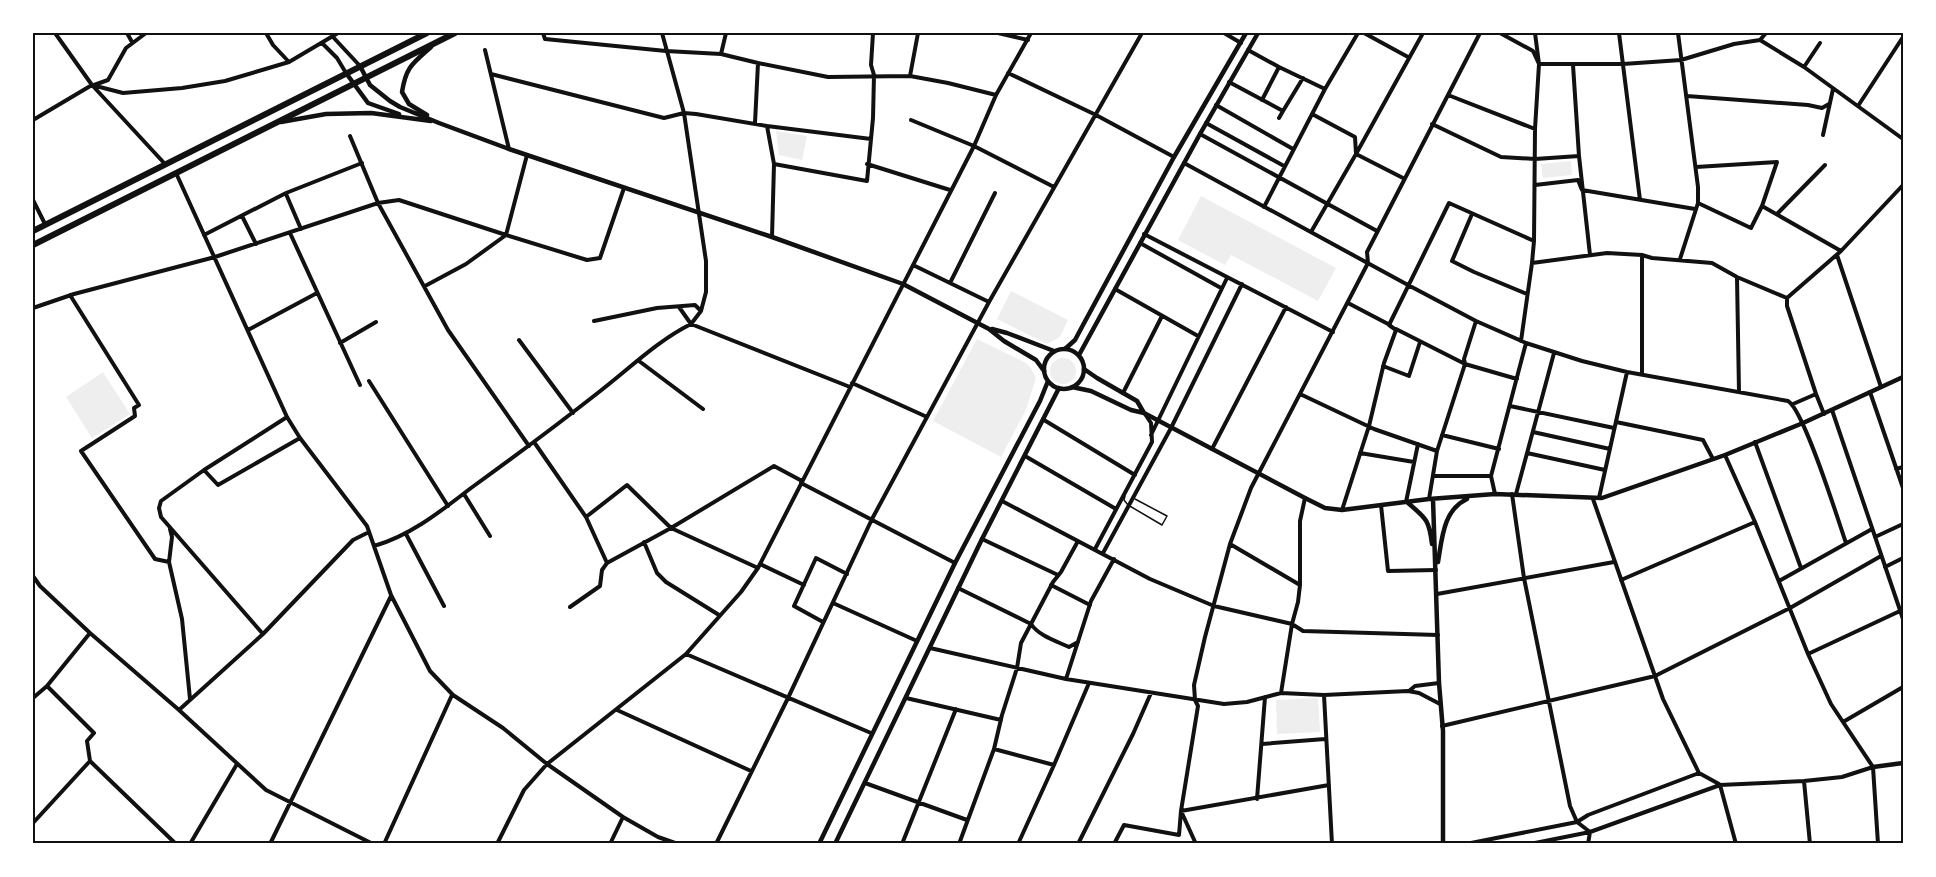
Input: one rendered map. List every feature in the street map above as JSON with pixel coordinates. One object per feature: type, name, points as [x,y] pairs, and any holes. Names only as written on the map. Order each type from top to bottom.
[{"type":"highway","points":[[33,231],[427,33]]},
{"type":"highway","points":[[33,245],[455,33]]},
{"type":"street","points":[[55,33],[92,85],[165,164]]},
{"type":"street","points":[[127,33],[132,42]]},
{"type":"street","points":[[33,120],[92,85],[108,80],[126,48],[146,33]]},
{"type":"street","points":[[266,33],[273,45],[289,62]]},
{"type":"street","points":[[92,85],[123,93],[182,88],[225,81],[289,62],[338,33]]},
{"type":"street","points":[[543,33],[545,39],[722,54],[828,77],[910,76],[996,95]]},
{"type":"street","points":[[374,546],[405,534],[448,506],[573,413],[670,334],[691,324],[701,311],[706,292],[706,261],[700,213],[684,113],[662,33]]},
{"type":"street","points":[[722,54],[726,33]]},
{"type":"street","points":[[774,164],[867,181],[874,75],[871,65],[873,33]]},
{"type":"street","points":[[910,76],[918,33]]},
{"type":"street","points":[[998,33],[1028,40]]},
{"type":"street","points":[[496,844],[524,789],[546,764],[686,654],[741,592],[759,566],[974,146],[996,95],[1032,33]]},
{"type":"street","points":[[716,844],[789,698],[872,519],[989,302],[1142,33]]},
{"type":"street","points":[[1224,33],[1241,43]]},
{"type":"street","points":[[1065,349],[1075,340],[1174,157],[1246,33]]},
{"type":"street","points":[[1079,355],[1144,234],[1258,33]]},
{"type":"street","points":[[1264,207],[1293,148],[1358,33]]},
{"type":"street","points":[[1365,33],[1409,57]]},
{"type":"street","points":[[1311,232],[1423,33]]},
{"type":"street","points":[[1114,844],[1124,825],[1179,835],[1198,706],[1195,700],[1194,685],[1230,544],[1257,474],[1348,303],[1368,263],[1367,252],[1377,231],[1480,33]]},
{"type":"street","points":[[1500,33],[1533,51],[1539,64]]},
{"type":"street","points":[[1521,341],[1534,241],[1534,159],[1539,64],[1535,33]]},
{"type":"street","points":[[1619,33],[1640,200]]},
{"type":"street","points":[[1678,33],[1696,167],[1698,202],[1680,259]]},
{"type":"street","points":[[1758,33],[1760,40]]},
{"type":"street","points":[[1760,40],[1766,33]]},
{"type":"street","points":[[333,37],[360,66],[370,84],[399,106],[509,149],[772,237],[903,284],[978,322],[1036,360],[1048,381],[1059,388],[1072,387],[1091,391],[1131,410],[1144,413],[1257,474],[1325,507],[1342,510],[1495,494],[1596,499],[1725,455],[1824,414],[1903,377]]},
{"type":"street","points":[[1858,106],[1903,37]]},
{"type":"street","points":[[1539,64],[1623,64],[1682,60],[1734,44],[1760,40],[1804,67],[1903,139]]},
{"type":"street","points":[[322,43],[337,58],[368,103],[407,118]]},
{"type":"street","points":[[1804,67],[1820,43]]},
{"type":"street","points":[[434,44],[411,65],[405,75],[402,92],[410,104],[439,123]]},
{"type":"street","points":[[485,50],[509,149]]},
{"type":"street","points":[[1248,50],[1325,89]]},
{"type":"street","points":[[755,123],[758,63]]},
{"type":"street","points":[[1574,65],[1579,156],[1590,255]]},
{"type":"street","points":[[1262,100],[1279,67]]},
{"type":"street","points":[[1008,73],[1096,115],[1174,157]]},
{"type":"street","points":[[491,74],[664,118],[684,113],[871,139]]},
{"type":"street","points":[[1279,118],[1303,78]]},
{"type":"street","points":[[1229,82],[1283,111]]},
{"type":"street","points":[[1823,135],[1833,89]]},
{"type":"street","points":[[1448,95],[1535,129]]},
{"type":"street","points":[[1687,96],[1822,108],[1829,104]]},
{"type":"street","points":[[1216,105],[1293,148]]},
{"type":"street","points":[[272,124],[345,113],[371,112],[439,123]]},
{"type":"street","points":[[1312,114],[1355,137],[1356,154]]},
{"type":"street","points":[[911,120],[974,146],[1054,186]]},
{"type":"street","points":[[1206,123],[1284,166]]},
{"type":"street","points":[[1432,124],[1501,157],[1534,159],[1579,156]]},
{"type":"street","points":[[767,126],[774,164],[772,237]]},
{"type":"street","points":[[1200,134],[1377,231]]},
{"type":"street","points":[[351,136],[378,203],[448,330],[529,446]]},
{"type":"street","points":[[1356,154],[1403,178]]},
{"type":"street","points":[[425,286],[466,264],[506,235],[527,155]]},
{"type":"street","points":[[204,235],[286,193],[362,162]]},
{"type":"street","points":[[1696,167],[1778,162],[1762,206],[1751,228],[1698,202]]},
{"type":"street","points":[[1184,163],[1407,285],[1526,344],[1627,372],[1788,401],[1803,423],[1846,543]]},
{"type":"street","points":[[867,164],[950,190]]},
{"type":"street","points":[[1777,214],[1825,165]]},
{"type":"street","points":[[176,172],[287,417],[300,438],[367,526],[391,595],[430,671],[453,694],[503,728],[546,764],[623,817],[658,837],[678,844]]},
{"type":"street","points":[[1535,185],[1578,180],[1582,190]]},
{"type":"street","points":[[1824,414],[1787,306],[1787,298],[1839,253],[1903,185]]},
{"type":"street","points":[[33,308],[215,257],[378,203],[399,200],[587,260],[600,258],[624,188]]},
{"type":"street","points":[[1582,190],[1695,209]]},
{"type":"street","points":[[286,193],[301,229]]},
{"type":"street","points":[[950,283],[996,193]]},
{"type":"street","points":[[33,200],[45,224]]},
{"type":"street","points":[[1389,325],[1449,203],[1534,241]]},
{"type":"street","points":[[1762,206],[1839,253],[1881,387]]},
{"type":"street","points":[[1472,214],[1452,261],[1527,294]]},
{"type":"street","points":[[242,216],[256,244]]},
{"type":"street","points":[[290,233],[360,386]]},
{"type":"street","points":[[1144,234],[1332,332]]},
{"type":"street","points":[[1140,243],[1221,288]]},
{"type":"street","points":[[1166,258],[1171,249]]},
{"type":"street","points":[[1532,263],[1607,254],[1712,262],[1737,277],[1787,298]]},
{"type":"street","points":[[1642,255],[1642,374]]},
{"type":"street","points":[[913,265],[989,302]]},
{"type":"street","points":[[1737,277],[1739,392]]},
{"type":"street","points":[[1151,435],[1227,278]]},
{"type":"street","points":[[1103,553],[1171,428],[1242,284]]},
{"type":"street","points":[[1114,289],[1198,336]]},
{"type":"street","points":[[248,330],[317,293]]},
{"type":"street","points":[[70,296],[139,405],[134,408],[135,416],[81,451],[155,560],[169,562]]},
{"type":"street","points":[[1348,303],[1465,364],[1517,379]]},
{"type":"street","points":[[594,321],[657,308],[695,305],[701,311]]},
{"type":"street","points":[[679,307],[691,324],[851,385],[927,417]]},
{"type":"street","points":[[1212,449],[1286,307]]},
{"type":"street","points":[[1123,393],[1162,316]]},
{"type":"street","points":[[1443,844],[1442,726],[1431,499],[1437,451],[1465,364],[1464,359],[1476,321]]},
{"type":"street","points":[[340,343],[376,322]]},
{"type":"street","points":[[1342,510],[1369,426],[1383,366],[1396,330],[1389,325]]},
{"type":"street","points":[[989,329],[1008,333],[1054,351],[1065,349],[1079,355],[1084,369],[1082,378],[1072,387]]},
{"type":"street","points":[[519,340],[573,413]]},
{"type":"street","points":[[1383,366],[1409,376],[1420,342]]},
{"type":"street","points":[[1495,494],[1491,476],[1526,344]]},
{"type":"street","points":[[1044,371],[1046,360],[1054,351]]},
{"type":"street","points":[[1554,353],[1514,494],[1524,578],[1570,806],[1576,822],[1590,832]]},
{"type":"street","points":[[639,361],[703,409]]},
{"type":"street","points":[[1084,369],[1137,401],[1151,423],[1152,442],[1095,549]]},
{"type":"street","points":[[1627,372],[1605,470],[1596,499],[1614,562],[1663,699],[1698,772],[1720,785],[1736,844]]},
{"type":"street","points":[[369,381],[448,506]]},
{"type":"street","points":[[819,844],[955,563],[1040,401],[1048,381]]},
{"type":"street","points":[[835,844],[982,538],[1059,388]]},
{"type":"street","points":[[1870,392],[1903,488]]},
{"type":"street","points":[[1300,394],[1369,426],[1437,451]]},
{"type":"street","points":[[1792,404],[1816,394]]},
{"type":"street","points":[[1510,406],[1614,428]]},
{"type":"street","points":[[1832,410],[1903,619]]},
{"type":"street","points":[[263,634],[161,517],[159,508],[162,501],[204,471],[287,417]]},
{"type":"street","points":[[1044,420],[1135,475]]},
{"type":"street","points":[[1616,422],[1703,440],[1713,459]]},
{"type":"street","points":[[1533,432],[1610,449]]},
{"type":"street","points":[[1442,435],[1499,449]]},
{"type":"street","points":[[204,471],[218,485],[300,438]]},
{"type":"street","points":[[534,442],[586,518],[607,563]]},
{"type":"street","points":[[1755,442],[1801,568]]},
{"type":"street","points":[[1406,502],[1418,444]]},
{"type":"street","points":[[1360,453],[1414,462]]},
{"type":"street","points":[[1527,453],[1605,470]]},
{"type":"street","points":[[1725,455],[1831,704],[1873,767],[1878,844]]},
{"type":"street","points":[[1024,456],[1116,509]]},
{"type":"street","points":[[570,607],[600,586],[602,570],[607,563],[671,528],[774,466],[955,563]]},
{"type":"street","points":[[1896,469],[1903,467]]},
{"type":"street","points":[[1434,476],[1491,476]]},
{"type":"street","points":[[586,518],[627,485],[671,528],[804,585]]},
{"type":"street","points":[[464,494],[489,536]]},
{"type":"street","points":[[1436,570],[1444,528],[1452,511],[1463,500],[1472,497]]},
{"type":"street","points":[[1281,693],[1292,624],[1298,602],[1300,521],[1305,498]]},
{"type":"street","points":[[1002,501],[1150,579],[1214,606],[1292,624],[1303,631],[1438,635]]},
{"type":"street","points":[[1406,502],[1425,517],[1428,523],[1436,570]]},
{"type":"street","points":[[1381,505],[1388,571],[1436,570]]},
{"type":"street","points":[[1621,580],[1755,522]]},
{"type":"street","points":[[1875,537],[1903,524]]},
{"type":"street","points":[[169,526],[172,537],[169,562],[182,619],[190,699]]},
{"type":"street","points":[[1779,581],[1872,529]]},
{"type":"street","points":[[179,710],[263,634],[353,540],[369,532]]},
{"type":"street","points":[[405,534],[444,606]]},
{"type":"street","points":[[982,538],[1058,576]]},
{"type":"street","points":[[959,844],[994,750],[1022,643],[1051,585],[1078,541]]},
{"type":"street","points":[[644,542],[657,573],[666,582],[720,615]]},
{"type":"street","points":[[1230,544],[1300,585]]},
{"type":"street","points":[[1442,726],[1655,676],[1790,608],[1881,556]]},
{"type":"street","points":[[824,622],[794,606],[816,558],[846,574]]},
{"type":"street","points":[[1885,567],[1903,558]]},
{"type":"street","points":[[1066,679],[1090,605],[1114,559]]},
{"type":"street","points":[[1437,594],[1614,562]]},
{"type":"street","points":[[33,576],[40,586],[90,633],[266,790],[373,844]]},
{"type":"street","points":[[1051,585],[1090,605]]},
{"type":"street","points":[[958,588],[1031,624],[1036,631],[1069,647],[1078,642]]},
{"type":"street","points":[[270,844],[391,595]]},
{"type":"street","points":[[833,602],[917,641]]},
{"type":"street","points":[[1808,654],[1900,611]]},
{"type":"street","points":[[33,698],[48,686],[90,633]]},
{"type":"street","points":[[930,648],[1066,679],[1224,704],[1247,702],[1281,693],[1324,695],[1408,692],[1419,693],[1440,704]]},
{"type":"street","points":[[686,654],[871,733]]},
{"type":"street","points":[[1018,844],[1089,682]]},
{"type":"street","points":[[1408,692],[1415,686],[1439,683]]},
{"type":"street","points":[[48,686],[94,733],[87,741],[90,761],[176,844]]},
{"type":"street","points":[[1843,722],[1903,687]]},
{"type":"street","points":[[1078,844],[1151,693]]},
{"type":"street","points":[[384,844],[453,694]]},
{"type":"street","points":[[1324,695],[1332,844]]},
{"type":"street","points":[[1257,799],[1265,697]]},
{"type":"street","points":[[906,698],[1001,720]]},
{"type":"street","points":[[902,844],[956,709]]},
{"type":"street","points":[[616,710],[751,771]]},
{"type":"street","points":[[1262,744],[1325,739]]},
{"type":"street","points":[[994,750],[1054,765]]},
{"type":"street","points":[[33,823],[90,761]]},
{"type":"street","points":[[1530,844],[1590,832],[1720,785],[1842,777],[1873,767],[1903,763]]},
{"type":"street","points":[[190,844],[237,764]]},
{"type":"street","points":[[1466,844],[1576,822],[1588,815],[1698,772]]},
{"type":"street","points":[[1804,781],[1810,844]]},
{"type":"street","points":[[865,783],[967,820]]},
{"type":"street","points":[[1181,811],[1329,785]]},
{"type":"street","points":[[1181,811],[1196,844]]},
{"type":"street","points":[[610,844],[623,817]]},
{"type":"street","points":[[1588,844],[1590,832]]},
{"type":"lane","points":[[1127,489],[1124,500],[1128,505],[1162,525],[1167,516],[1132,498]]},
{"type":"shaded area","points":[[776,131],[807,136],[802,160],[779,155]]},
{"type":"shaded area","points":[[1571,161],[1572,175],[1543,178],[1541,164]]},
{"type":"shaded area","points":[[1201,196],[1336,268],[1318,301],[1231,255],[1225,265],[1178,240]]},
{"type":"shaded area","points":[[1011,291],[1068,320],[1060,337],[1047,344],[997,319]]},
{"type":"shaded area","points":[[977,339],[1026,363],[1036,378],[1026,410],[1001,457],[933,421]]},
{"type":"shaded area","points":[[1063,358],[1072,362],[1076,371],[1072,380],[1063,384],[1054,380],[1050,371],[1054,362]]},
{"type":"shaded area","points":[[103,372],[130,414],[92,438],[66,397]]},
{"type":"shaded area","points":[[1318,698],[1320,732],[1277,734],[1276,700]]}]
